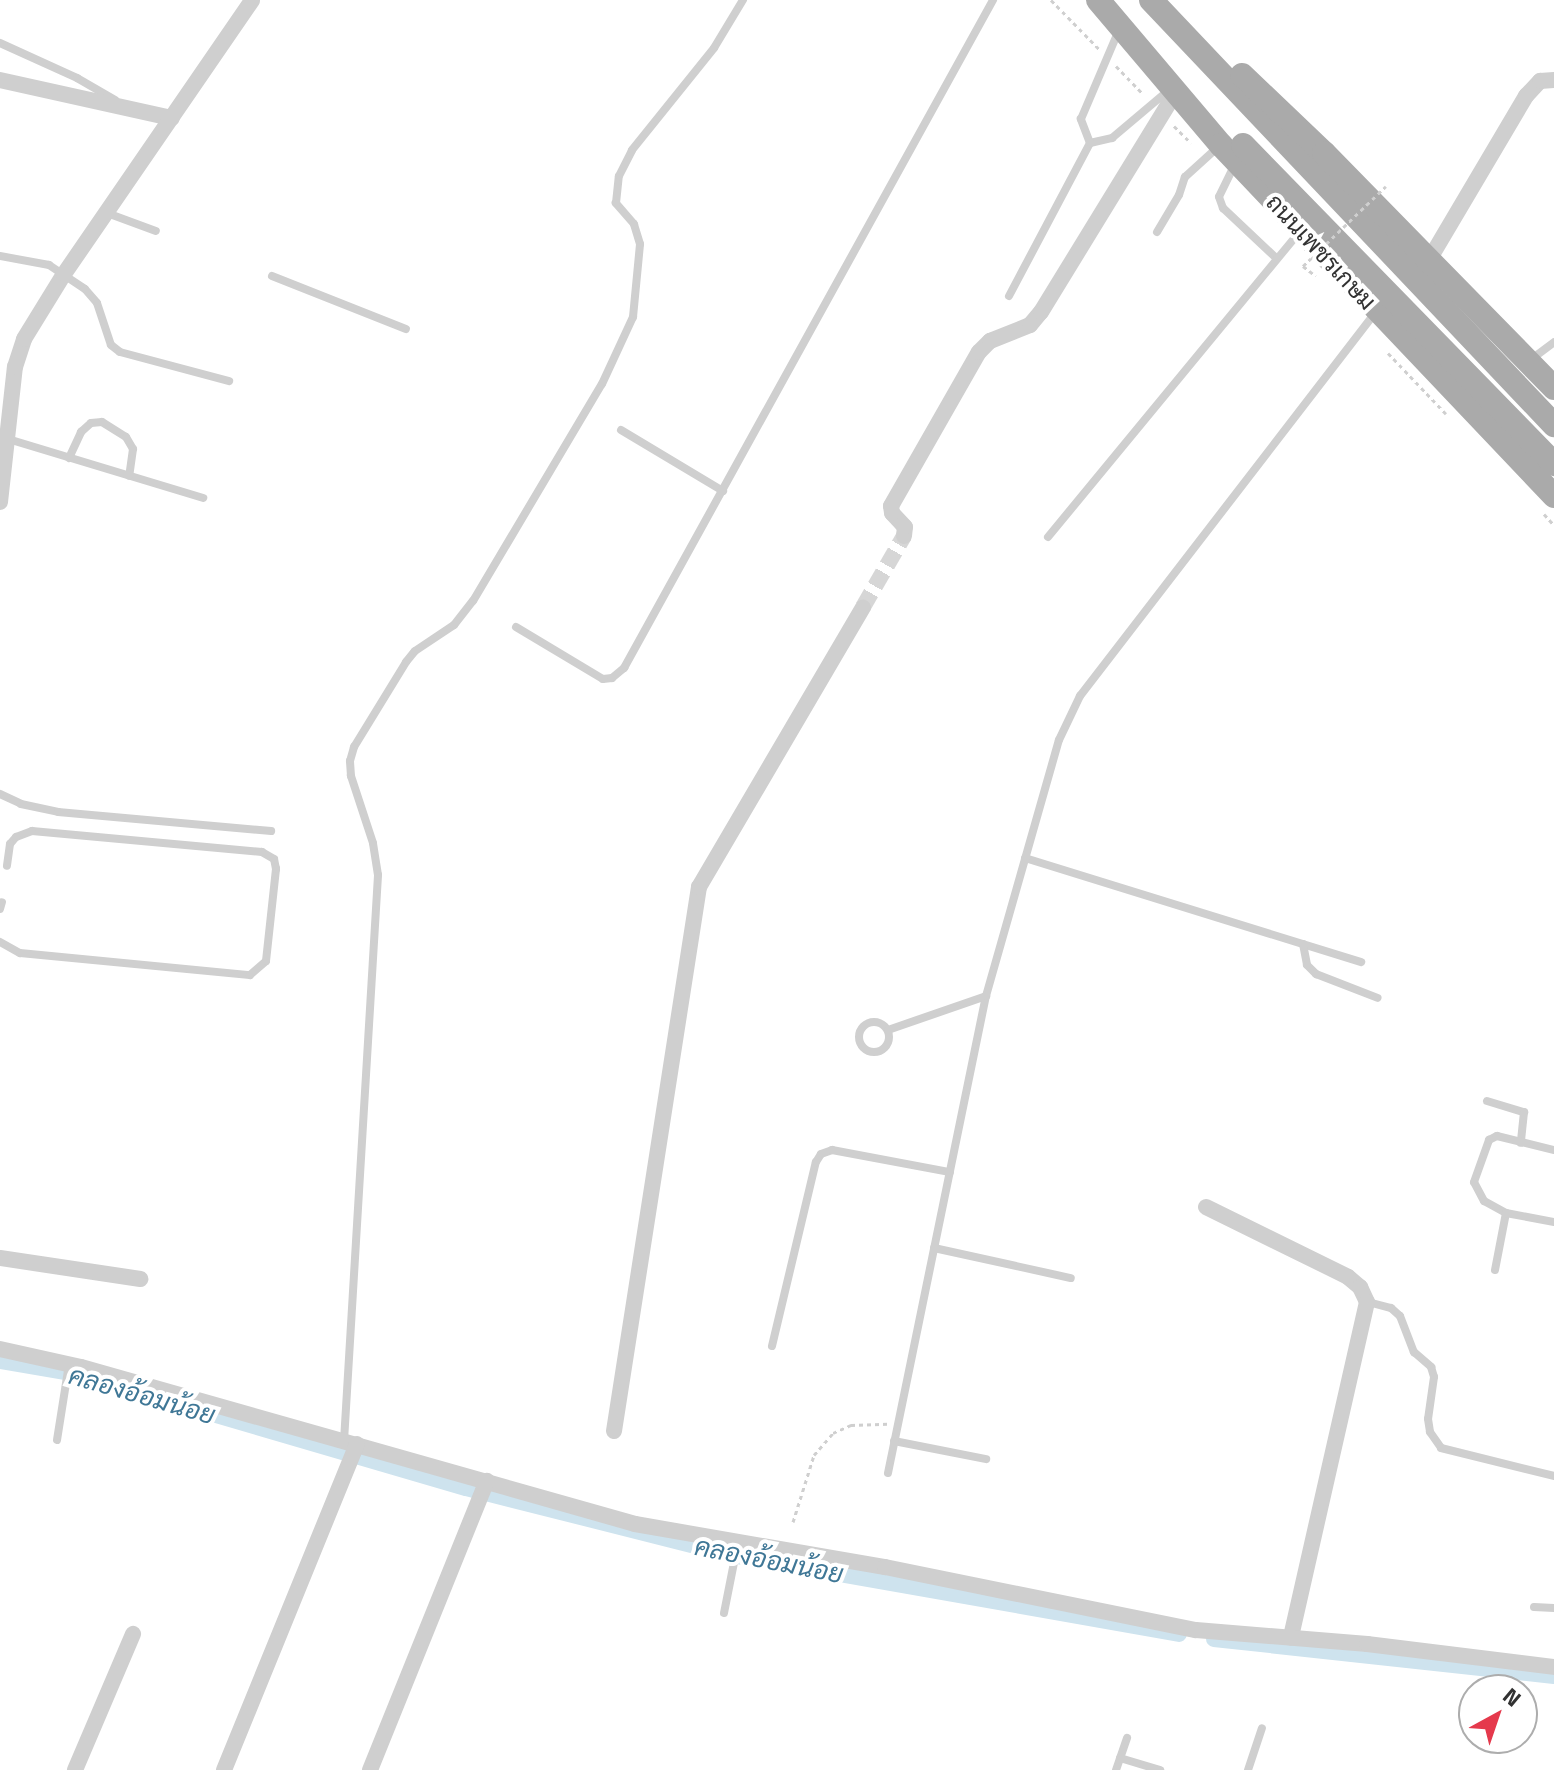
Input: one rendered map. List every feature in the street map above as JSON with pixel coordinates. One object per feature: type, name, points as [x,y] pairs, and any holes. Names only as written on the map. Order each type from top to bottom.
[{"type":"main road","name":"ถนนเพชรเกษม","points":[[1098,0],[1119,29],[1229,153],[1554,496]]},
{"type":"main road","name":"ถนนเพชรเกษม","points":[[1105,0],[1554,464]]},
{"type":"main road","name":"ถนนเพชรเกษม","points":[[1154,0],[1287,115],[1554,388]]},
{"type":"main road","name":"ถนนเพชรเกษม","points":[[1154,0],[1554,425]]},
{"type":"street","points":[[0,502],[15,367],[24,339],[64,274],[252,0]]},
{"type":"street","points":[[0,80],[172,118]]},
{"type":"street","points":[[1429,260],[1526,96],[1540,81],[1554,80]]},
{"type":"street","points":[[904,536],[905,527],[892,513],[891,506],[979,352],[990,341],[1030,325],[1041,312],[1173,91]]},
{"type":"street","points":[[614,1431],[699,887],[863,607]]},
{"type":"street","points":[[1206,1207],[1348,1277],[1360,1287],[1367,1302],[1291,1637]]},
{"type":"street","points":[[0,1258],[140,1279]]},
{"type":"street","points":[[0,1349],[352,1448],[484,1489],[738,1546],[1196,1630],[1291,1637],[1554,1667]]},
{"type":"street","points":[[224,1770],[352,1448]]},
{"type":"street","points":[[370,1770],[484,1489]]},
{"type":"street","points":[[75,1770],[133,1634]]},
{"type":"lane","points":[[352,1448],[378,875],[373,843],[351,776],[354,747],[406,662],[415,651],[454,625],[473,601],[602,384],[633,317],[640,244],[634,224],[616,203],[619,176],[632,150],[714,48],[743,0]]},
{"type":"lane","points":[[516,627],[603,679],[612,678],[624,668],[993,0]]},
{"type":"lane","points":[[1009,296],[1090,143],[1081,119],[1119,29]]},
{"type":"lane","points":[[0,43],[77,78],[130,109]]},
{"type":"lane","points":[[1090,143],[1112,138],[1173,91]]},
{"type":"lane","points":[[1157,232],[1179,195],[1185,177],[1229,153]]},
{"type":"lane","points":[[1229,153],[1219,197],[1223,208],[1275,257]]},
{"type":"lane","points":[[107,213],[156,231]]},
{"type":"lane","points":[[1048,537],[1300,230]]},
{"type":"lane","points":[[0,256],[49,265],[85,289],[97,303],[105,332],[120,352],[229,381]]},
{"type":"lane","points":[[272,276],[406,329]]},
{"type":"lane","points":[[888,1473],[986,996],[1059,740],[1080,696],[1377,311]]},
{"type":"lane","points":[[1528,362],[1554,342]]},
{"type":"lane","points":[[69,458],[81,432],[91,423],[102,422],[126,437],[133,449],[129,476]]},
{"type":"lane","points":[[621,430],[723,491]]},
{"type":"lane","points":[[7,439],[203,498]]},
{"type":"lane","points":[[0,794],[21,804],[58,812],[271,831]]},
{"type":"lane","points":[[0,942],[20,953],[250,975],[266,961],[276,869],[274,859],[262,852],[32,831],[16,837],[10,844],[7,866]]},
{"type":"lane","points":[[1025,858],[1361,962]]},
{"type":"lane","points":[[1303,944],[1307,965],[1316,974],[1378,998]]},
{"type":"lane","points":[[888,1030],[986,996]]},
{"type":"lane","points":[[1487,1101],[1524,1112],[1521,1143]]},
{"type":"lane","points":[[1554,1150],[1497,1136],[1489,1140],[1474,1182],[1484,1201],[1506,1213],[1554,1222]]},
{"type":"lane","points":[[772,1346],[816,1162],[821,1154],[832,1150],[950,1172]]},
{"type":"lane","points":[[1495,1270],[1506,1213]]},
{"type":"lane","points":[[934,1248],[1071,1278]]},
{"type":"lane","points":[[1367,1302],[1391,1308],[1400,1316],[1414,1352],[1431,1367],[1434,1377],[1428,1419],[1430,1432],[1441,1448],[1554,1476]]},
{"type":"lane","points":[[57,1440],[68,1370]]},
{"type":"lane","points":[[894,1441],[986,1459]]},
{"type":"lane","points":[[724,1613],[738,1546]]},
{"type":"lane","points":[[1534,1607],[1554,1608]]},
{"type":"lane","points":[[1248,1770],[1262,1728]]},
{"type":"lane","points":[[1116,1770],[1127,1738]]},
{"type":"lane","points":[[1120,1758],[1160,1770]]},
{"type":"path","points":[[1326,284],[1303,266],[1386,186]]},
{"type":"path","points":[[793,1522],[814,1455],[833,1433],[851,1425],[898,1425]]},
{"type":"waterway","name":"คลองอ้อมน้อย","points":[[0,1361],[76,1374],[466,1488],[726,1554],[1179,1634]]},
{"type":"waterway","name":"คลองอ้อมน้อย","points":[[1214,1639],[1554,1676]]},
{"type":"tunnel","points":[[863,607],[904,536]]}]
